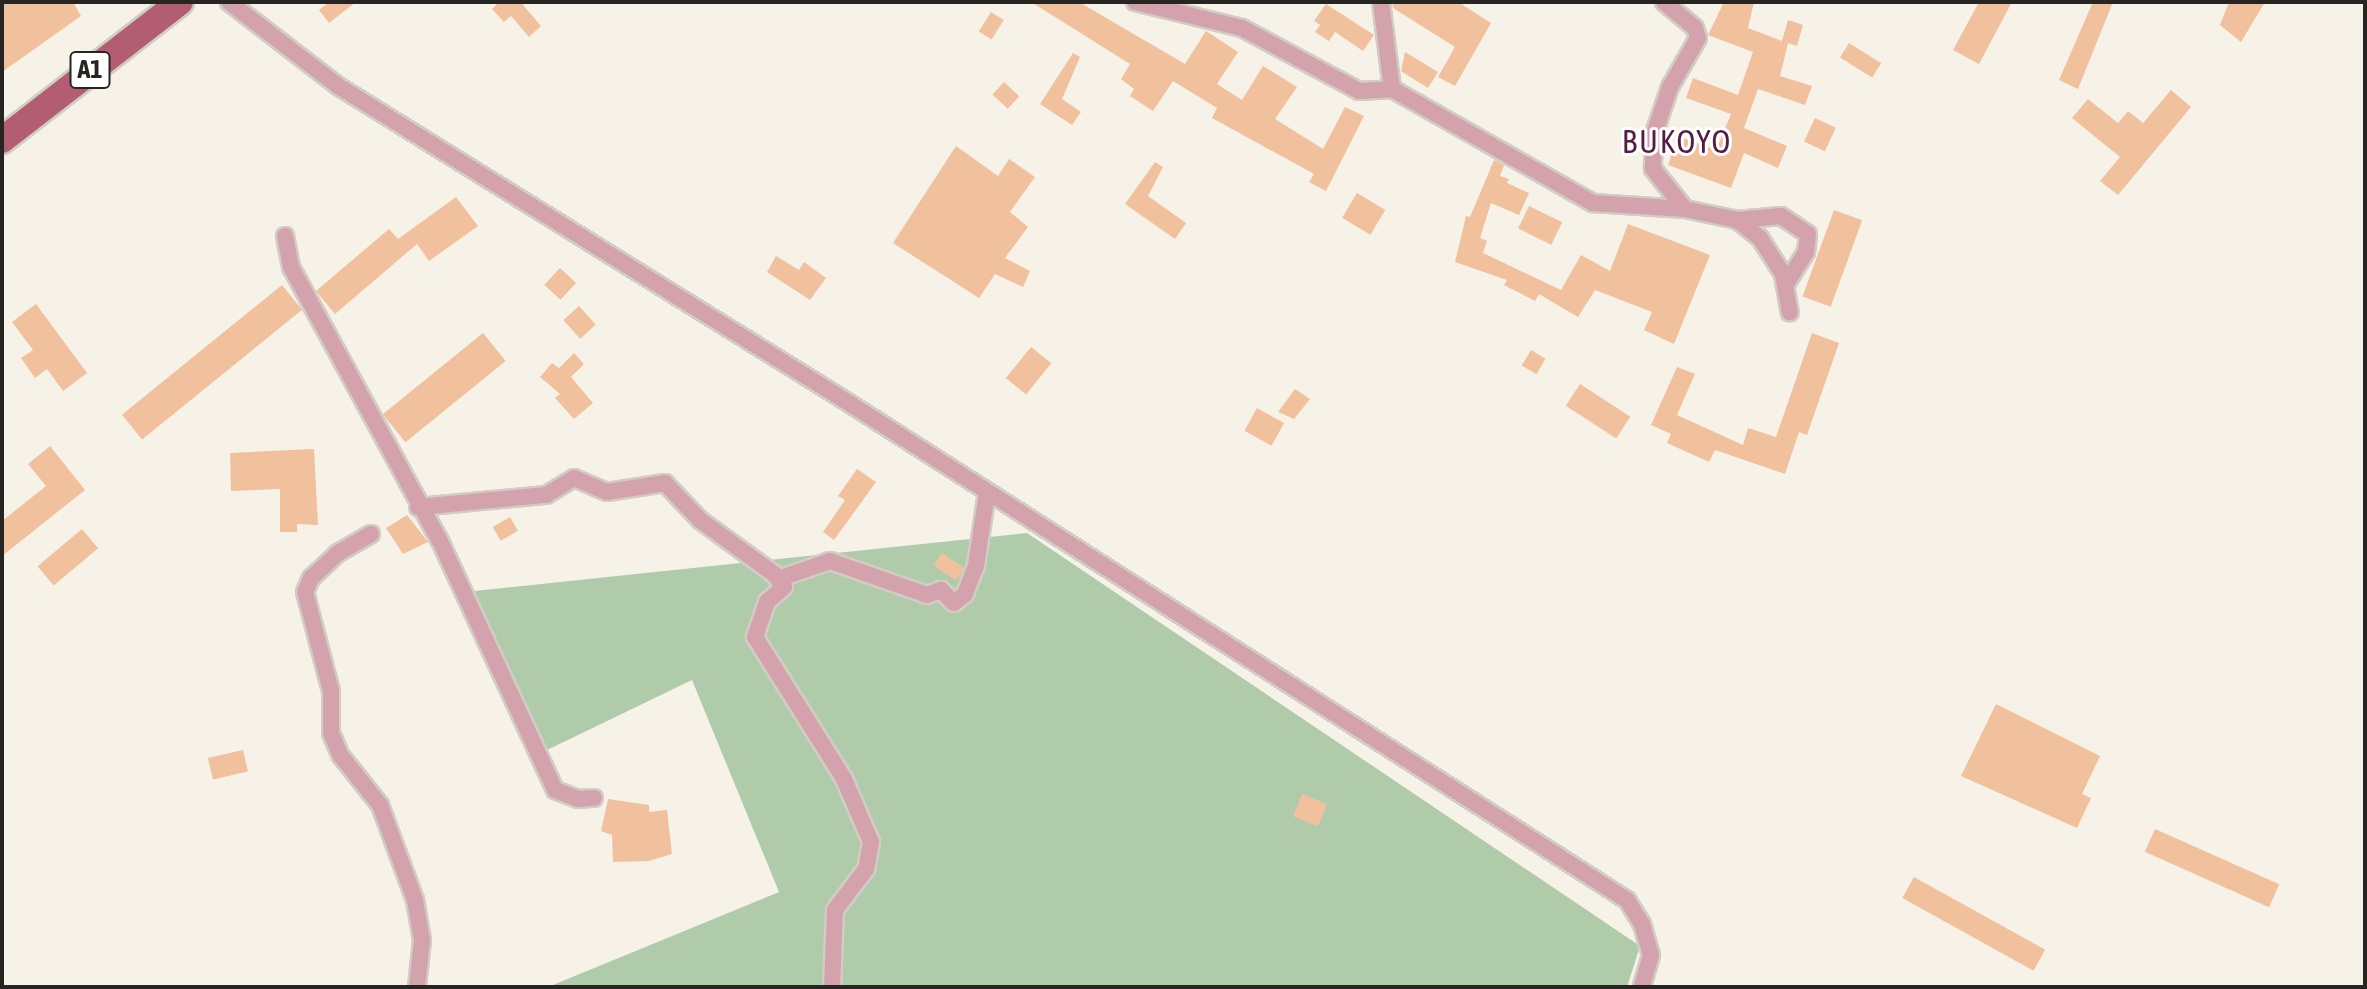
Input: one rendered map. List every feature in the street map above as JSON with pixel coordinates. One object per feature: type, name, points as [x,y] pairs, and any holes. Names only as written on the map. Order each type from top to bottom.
[{"type":"main road","name":"A1","points":[[2,140],[180,2]]},
{"type":"street","points":[[229,2],[338,86],[987,492],[1627,900],[1642,924],[1651,955],[1642,987]]},
{"type":"street","points":[[1135,2],[1242,28],[1359,91],[1392,89],[1593,203],[1685,209],[1737,220],[1781,216],[1808,234],[1806,252],[1785,286]]},
{"type":"street","points":[[1381,2],[1392,89]]},
{"type":"street","points":[[1664,2],[1695,28],[1698,38],[1670,87],[1654,134],[1653,169],[1685,209]]},
{"type":"street","points":[[1737,220],[1760,238],[1785,286],[1790,312]]},
{"type":"street","points":[[285,236],[291,267],[418,507],[440,541],[555,790],[578,799],[594,798]]},
{"type":"street","points":[[418,507],[546,495],[574,478],[607,492],[665,483],[700,520],[778,579],[784,587],[767,602],[755,637],[844,779],[871,842],[866,869],[835,910],[832,987]]},
{"type":"street","points":[[778,579],[830,561],[927,595],[941,590],[954,603],[972,581],[987,492]]},
{"type":"street","points":[[371,534],[337,554],[311,578],[305,592],[331,691],[331,733],[341,756],[380,805],[415,900],[422,940],[417,987]]},
{"type":"green space","points":[[1027,533],[1640,946],[1627,987],[548,987],[779,892],[692,680],[547,750],[465,592]]},
{"type":"building","points":[[2,2],[73,2],[81,16],[2,72]]},
{"type":"building","points":[[329,2],[356,2],[329,23],[319,10]]},
{"type":"building","points":[[499,2],[527,2],[523,5],[541,26],[529,37],[511,16],[504,22],[492,9]]},
{"type":"building","points":[[1031,2],[1079,2],[1185,64],[1206,31],[1238,52],[1217,84],[1242,100],[1263,66],[1297,87],[1275,119],[1323,149],[1345,107],[1364,116],[1326,191],[1309,182],[1314,174],[1212,118],[1217,108],[1173,81],[1153,111],[1130,96],[1134,89],[1121,79],[1130,64]]},
{"type":"building","points":[[1392,2],[1458,2],[1491,23],[1455,86],[1438,77],[1455,47],[1393,8]]},
{"type":"building","points":[[1724,2],[1754,2],[1748,28],[1782,41],[1788,20],[1803,25],[1797,46],[1788,43],[1780,76],[1812,86],[1805,105],[1758,89],[1744,128],[1787,146],[1778,168],[1744,153],[1731,188],[1668,165],[1678,136],[1716,150],[1731,114],[1686,98],[1693,78],[1738,95],[1753,52],[1708,35]]},
{"type":"building","points":[[1979,2],[2012,2],[1979,64],[1953,50]]},
{"type":"building","points":[[2093,2],[2113,2],[2078,89],[2059,80]]},
{"type":"building","points":[[2229,2],[2265,2],[2241,42],[2220,25]]},
{"type":"building","points":[[1326,4],[1374,35],[1363,51],[1335,32],[1329,41],[1315,32],[1320,25],[1314,21]]},
{"type":"building","points":[[991,12],[1004,20],[992,39],[979,32]]},
{"type":"building","points":[[1849,43],[1881,63],[1872,78],[1840,57]]},
{"type":"building","points":[[1405,52],[1438,72],[1428,88],[1401,71]]},
{"type":"building","points":[[1073,53],[1080,57],[1062,99],[1081,112],[1072,125],[1040,104]]},
{"type":"building","points":[[1004,82],[1019,96],[1008,109],[992,94]]},
{"type":"building","points":[[2171,90],[2191,107],[2118,195],[2100,181],[2120,157],[2072,118],[2088,99],[2118,123],[2128,111],[2143,123]]},
{"type":"building","points":[[1815,118],[1836,128],[1825,151],[1804,142]]},
{"type":"building","points":[[956,146],[998,176],[1009,159],[1035,177],[1010,212],[1028,227],[1005,258],[1030,271],[1023,287],[995,274],[979,298],[893,243]]},
{"type":"building","points":[[1494,160],[1504,165],[1500,176],[1509,179],[1507,183],[1529,193],[1519,215],[1491,203],[1480,238],[1487,241],[1483,253],[1561,290],[1581,255],[1610,271],[1628,224],[1710,255],[1674,344],[1644,330],[1652,312],[1595,290],[1578,317],[1539,294],[1535,301],[1504,285],[1507,280],[1455,262],[1466,216],[1470,217]]},
{"type":"building","points":[[1155,162],[1163,167],[1148,196],[1186,223],[1175,239],[1125,204]]},
{"type":"building","points":[[1357,193],[1385,210],[1370,235],[1342,218]]},
{"type":"building","points":[[456,197],[478,226],[429,261],[417,244],[335,314],[316,291],[389,229],[398,239]]},
{"type":"building","points":[[1529,206],[1562,222],[1551,245],[1518,228]]},
{"type":"building","points":[[1834,210],[1862,220],[1831,307],[1803,296]]},
{"type":"building","points":[[776,256],[799,270],[804,262],[826,278],[810,300],[767,272]]},
{"type":"building","points":[[560,268],[576,283],[560,300],[544,285]]},
{"type":"building","points":[[282,285],[302,310],[142,440],[122,415]]},
{"type":"building","points":[[36,304],[87,373],[63,391],[47,369],[35,378],[21,358],[33,350],[12,322]]},
{"type":"building","points":[[579,306],[596,325],[580,339],[563,320]]},
{"type":"building","points":[[483,333],[506,361],[405,442],[383,414]]},
{"type":"building","points":[[1812,333],[1839,343],[1807,435],[1799,432],[1785,474],[1715,450],[1709,462],[1667,443],[1671,434],[1651,425],[1677,367],[1695,374],[1677,415],[1743,445],[1748,428],[1776,437]]},
{"type":"building","points":[[1031,347],[1051,363],[1026,394],[1006,378]]},
{"type":"building","points":[[1531,350],[1546,359],[1536,374],[1522,365]]},
{"type":"building","points":[[574,353],[584,364],[571,377],[593,403],[574,419],[555,398],[560,394],[540,377],[552,363],[559,368]]},
{"type":"building","points":[[1580,384],[1630,417],[1616,438],[1566,406]]},
{"type":"building","points":[[1295,389],[1310,399],[1294,419],[1278,412]]},
{"type":"building","points":[[1257,408],[1284,423],[1272,446],[1244,431]]},
{"type":"building","points":[[50,446],[85,490],[2,556],[2,521],[46,486],[28,464]]},
{"type":"building","points":[[314,449],[318,525],[297,524],[297,532],[280,532],[280,489],[231,491],[230,453]]},
{"type":"building","points":[[857,469],[876,482],[834,540],[823,532],[845,500],[838,496]]},
{"type":"building","points":[[407,515],[428,542],[403,554],[386,528]]},
{"type":"building","points":[[510,517],[518,531],[501,541],[493,527]]},
{"type":"building","points":[[82,529],[98,548],[54,585],[38,566]]},
{"type":"building","points":[[942,553],[964,568],[956,581],[934,565]]},
{"type":"building","points":[[1996,704],[2100,756],[2082,794],[2091,798],[2077,828],[1961,776]]},
{"type":"building","points":[[243,750],[248,771],[213,780],[208,758]]},
{"type":"building","points":[[1302,794],[1327,804],[1318,826],[1293,816]]},
{"type":"building","points":[[608,799],[649,805],[649,812],[667,810],[672,854],[649,861],[613,862],[612,835],[601,831]]},
{"type":"building","points":[[2155,829],[2279,884],[2269,907],[2145,852]]},
{"type":"building","points":[[1914,877],[2045,950],[2034,971],[1902,898]]},
{"type":"district","name":"BUKOYO","points":[[1677,142]]}]
